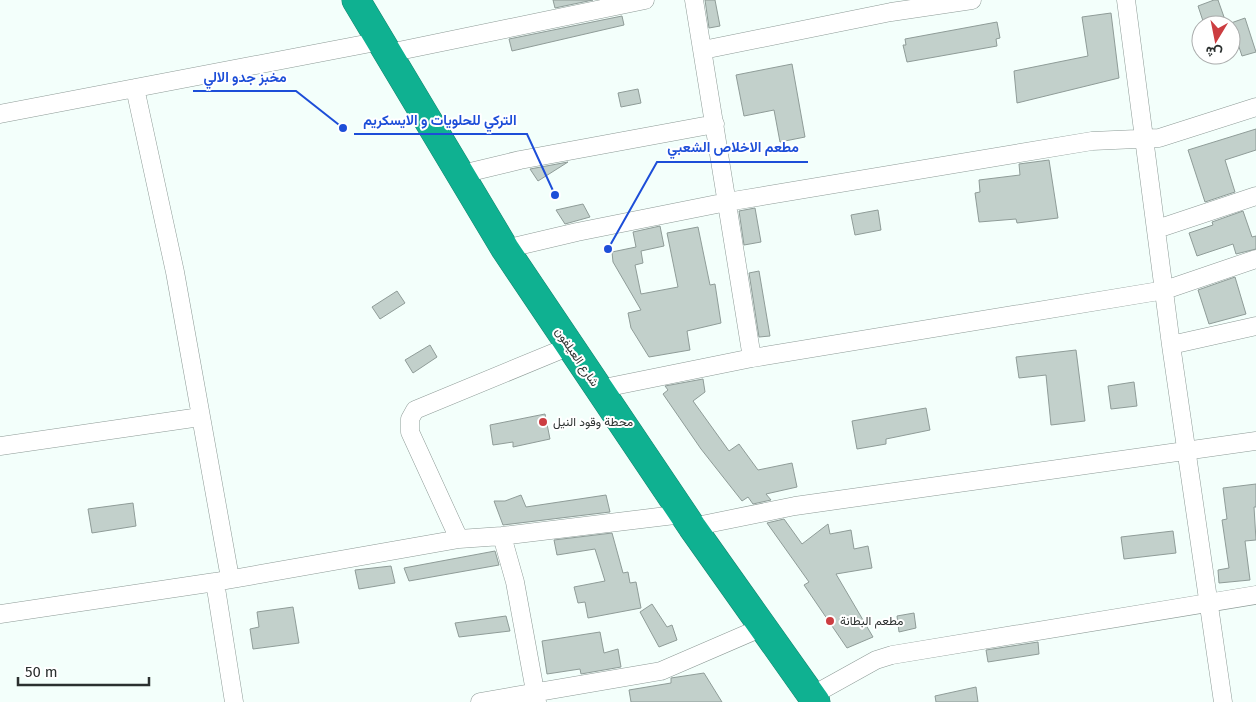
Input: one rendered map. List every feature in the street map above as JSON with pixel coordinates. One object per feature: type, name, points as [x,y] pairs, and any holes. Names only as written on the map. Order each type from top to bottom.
[{"type":"highway","name":"شارع العيلفون","points":[[356,0],[462,174],[505,249],[688,521],[814,699]]},
{"type":"street","points":[[0,114],[135,88],[385,47],[645,0]]},
{"type":"street","points":[[694,0],[752,358]]},
{"type":"street","points":[[703,50],[891,12],[972,0]]},
{"type":"street","points":[[1126,0],[1171,345],[1188,449],[1223,702]]},
{"type":"street","points":[[135,88],[174,272],[200,417],[222,580],[234,702]]},
{"type":"street","points":[[505,249],[577,232],[727,202],[1092,141],[1159,138],[1256,107]]},
{"type":"street","points":[[462,174],[520,160],[715,124]]},
{"type":"street","points":[[1157,229],[1256,196]]},
{"type":"street","points":[[599,389],[752,358],[1165,290],[1256,259]]},
{"type":"street","points":[[1171,345],[1256,326]]},
{"type":"street","points":[[459,539],[410,432],[410,420],[415,410],[570,346]]},
{"type":"street","points":[[0,446],[200,417]]},
{"type":"street","points":[[0,614],[222,580],[459,539],[688,521],[1188,449],[1256,441]]},
{"type":"street","points":[[502,536],[515,582],[536,698]]},
{"type":"street","points":[[814,699],[876,660],[892,655],[1256,595]]},
{"type":"street","points":[[480,702],[536,698],[661,671],[762,627]]},
{"type":"building","points":[[553,0],[593,0],[555,8]]},
{"type":"building","points":[[705,0],[715,0],[720,26],[709,28]]},
{"type":"building","points":[[1218,0],[1223,15],[1201,15],[1198,6]]},
{"type":"building","points":[[1111,13],[1119,78],[1017,103],[1014,71],[1088,56],[1082,17]]},
{"type":"building","points":[[622,16],[624,25],[512,51],[509,39]]},
{"type":"building","points":[[1245,18],[1256,52],[1242,56],[1241,53],[1241,19]]},
{"type":"building","points":[[997,22],[1000,38],[996,39],[997,46],[907,62],[903,45],[906,45],[905,39]]},
{"type":"building","points":[[792,64],[805,137],[780,142],[774,110],[744,116],[736,75]]},
{"type":"building","points":[[638,89],[641,103],[621,107],[618,93]]},
{"type":"building","points":[[1256,129],[1256,150],[1225,160],[1235,192],[1205,202],[1188,150]]},
{"type":"building","points":[[1049,160],[1058,218],[1017,223],[1016,219],[979,222],[975,193],[980,192],[979,180],[1020,175],[1019,164]]},
{"type":"building","points":[[568,162],[538,181],[530,169]]},
{"type":"building","points":[[583,204],[590,217],[565,224],[556,210]]},
{"type":"building","points":[[755,208],[761,242],[744,245],[739,211]]},
{"type":"building","points":[[878,210],[881,230],[855,235],[851,215]]},
{"type":"building","points":[[1243,211],[1252,237],[1256,236],[1256,249],[1236,254],[1233,244],[1197,256],[1189,233],[1213,225],[1212,222]]},
{"type":"building","points":[[660,226],[664,246],[641,251],[643,263],[635,265],[641,294],[678,287],[667,233],[698,227],[710,285],[715,284],[721,323],[687,331],[690,350],[649,357],[631,328],[628,313],[641,310],[613,262],[612,252],[636,247],[633,232]]},
{"type":"building","points":[[759,271],[770,336],[759,337],[749,273]]},
{"type":"building","points":[[1235,277],[1246,314],[1209,324],[1198,290]]},
{"type":"building","points":[[397,291],[405,303],[380,319],[372,307]]},
{"type":"building","points":[[430,345],[437,357],[413,373],[405,360]]},
{"type":"building","points":[[1076,350],[1085,421],[1051,425],[1046,375],[1019,378],[1016,357]]},
{"type":"building","points":[[703,379],[705,392],[693,401],[729,451],[739,444],[758,470],[792,463],[797,487],[766,494],[771,500],[753,504],[748,497],[742,501],[701,449],[663,394],[668,390],[665,386]]},
{"type":"building","points":[[1134,382],[1137,406],[1111,409],[1108,386]]},
{"type":"building","points":[[926,408],[930,430],[886,439],[886,444],[857,449],[852,421]]},
{"type":"building","points":[[545,414],[550,439],[513,447],[513,442],[493,445],[490,425]]},
{"type":"building","points":[[1256,484],[1256,507],[1254,507],[1256,540],[1245,541],[1250,580],[1219,583],[1218,570],[1229,568],[1222,520],[1227,519],[1223,488]]},
{"type":"building","points":[[521,495],[526,507],[606,495],[610,512],[503,525],[494,501],[505,501]]},
{"type":"building","points":[[133,503],[136,526],[92,533],[88,509]]},
{"type":"building","points":[[784,519],[802,544],[828,524],[830,534],[851,530],[854,549],[868,546],[872,568],[836,574],[873,637],[847,648],[804,585],[809,582],[767,523]]},
{"type":"building","points":[[1173,531],[1176,553],[1124,559],[1121,537]]},
{"type":"building","points":[[612,533],[623,573],[628,572],[630,583],[636,582],[641,608],[588,618],[585,602],[578,603],[574,587],[605,581],[595,549],[557,555],[554,540]]},
{"type":"building","points":[[495,551],[499,565],[409,581],[404,568]]},
{"type":"building","points":[[391,566],[395,583],[359,589],[355,570]]},
{"type":"building","points":[[652,604],[667,627],[672,625],[677,640],[659,647],[640,612]]},
{"type":"building","points":[[293,607],[299,643],[253,649],[250,629],[259,627],[257,612]]},
{"type":"building","points":[[914,613],[916,628],[899,632],[897,616]]},
{"type":"building","points":[[506,616],[510,631],[459,637],[455,623]]},
{"type":"building","points":[[600,632],[604,653],[618,649],[621,667],[581,674],[580,669],[547,674],[542,641]]},
{"type":"building","points":[[1038,642],[1039,654],[988,662],[986,650]]},
{"type":"building","points":[[704,673],[722,702],[631,702],[629,690],[671,683],[671,678]]},
{"type":"building","points":[[976,687],[978,702],[936,702],[935,696]]},
{"type":"place","name":"مخبز جدو الالي","points":[[343,128]]},
{"type":"place","name":"التركي للحلويات و الايسكريم","points":[[555,195]]},
{"type":"place","name":"مطعم الاخلاص الشعبي","points":[[608,249]]},
{"type":"place","name":"محطة وقود النيل","points":[[543,422]]},
{"type":"place","name":"مطعم البطانة","points":[[830,621]]}]
